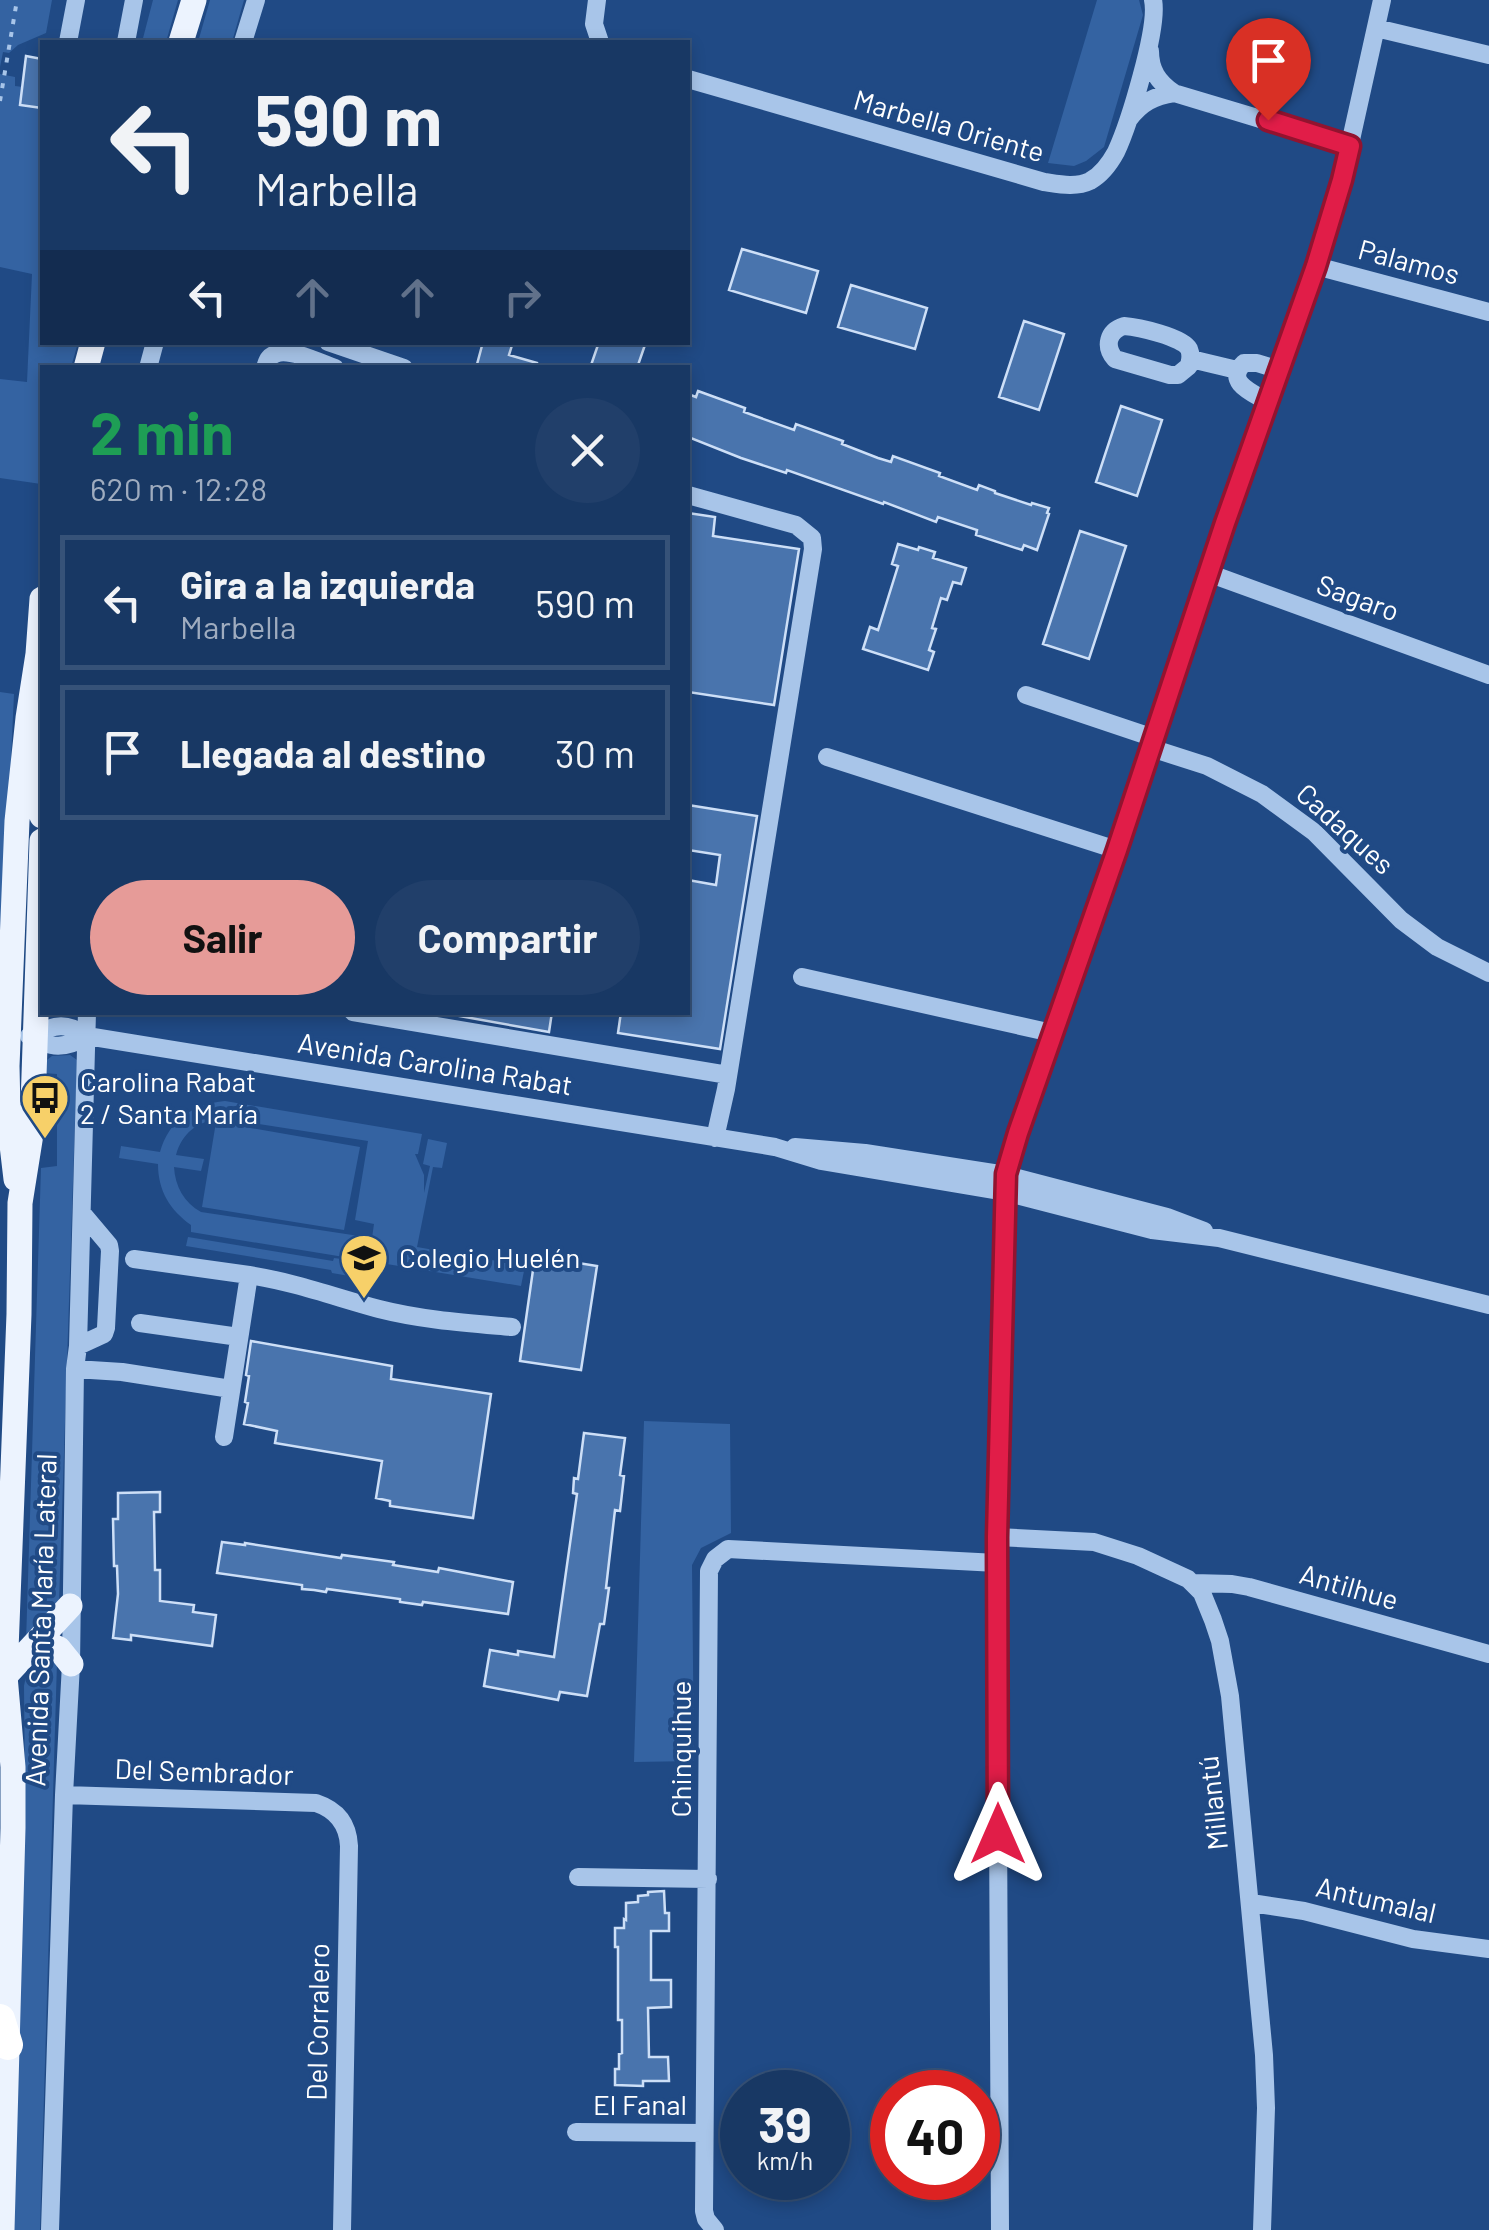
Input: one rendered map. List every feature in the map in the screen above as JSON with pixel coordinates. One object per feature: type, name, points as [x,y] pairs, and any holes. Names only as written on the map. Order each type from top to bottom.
[{"type":"main road","points":[[182,40],[194,0]]},
{"type":"main road","points":[[20,1203],[8,1111],[8,1035],[17,821],[40,626]]},
{"type":"main road","points":[[38,654],[40,735]]},
{"type":"main road","points":[[2,2230],[13,1767],[3,1687],[20,1203],[31,1134],[40,897]]},
{"type":"main road","points":[[3,1687],[70,1606]]},
{"type":"main road","points":[[39,1640],[59,1649],[70,1664]]},
{"type":"street","points":[[68,40],[76,0]]},
{"type":"street","points":[[126,40],[134,0]]},
{"type":"street","points":[[244,40],[256,0]]},
{"type":"street","points":[[597,0],[594,24],[599,40]]},
{"type":"street","name":"Marbella Oriente","points":[[690,80],[1044,182],[1078,185],[1104,170],[1115,152],[1150,45],[1154,0]]},
{"type":"street","points":[[1000,2230],[997,1537],[1005,1184],[1052,1033],[1316,266],[1342,180],[1382,0]]},
{"type":"street","points":[[1376,28],[1489,55]]},
{"type":"street","points":[[1150,45],[1154,73],[1174,93],[1350,146]]},
{"type":"street","points":[[1124,128],[1144,103],[1174,93]]},
{"type":"street","name":"Palamos","points":[[1316,266],[1489,312]]},
{"type":"street","points":[[337,345],[395,365]]},
{"type":"street","points":[[266,365],[272,354],[289,352],[326,365]]},
{"type":"street","points":[[1191,359],[1236,370]]},
{"type":"street","points":[[1268,402],[1240,383],[1236,370],[1250,362],[1280,370]]},
{"type":"street","points":[[690,496],[796,525],[812,538],[813,549],[715,1138]]},
{"type":"street","name":"Sagaro","points":[[1208,573],[1489,675]]},
{"type":"street","name":"Cadaques","points":[[1026,695],[1207,766],[1262,794],[1314,832],[1401,920],[1437,947],[1489,973]]},
{"type":"street","points":[[827,757],[1117,850]]},
{"type":"street","points":[[802,977],[1052,1033]]},
{"type":"street","name":"Avenida Santa María Lateral","points":[[50,2230],[87,1015]]},
{"type":"street","points":[[408,1016],[728,1075]]},
{"type":"street","name":"Avenida Carolina Rabat","points":[[8,1035],[35,1036],[48,1027],[74,1028],[86,1036],[775,1148],[825,1148],[1167,1217],[1219,1238],[1489,1305]]},
{"type":"street","points":[[78,1346],[104,1334],[110,1251],[82,1213]]},
{"type":"street","points":[[134,1259],[288,1281],[381,1310],[432,1320],[512,1327]]},
{"type":"street","points":[[224,1437],[249,1275]]},
{"type":"street","points":[[140,1323],[239,1337]]},
{"type":"street","points":[[75,1369],[232,1388]]},
{"type":"street","points":[[997,1537],[1094,1542],[1138,1556],[1188,1578],[1193,1584]]},
{"type":"street","name":"Chinquihue","points":[[712,2228],[704,2211],[709,1571],[715,1559],[728,1549],[997,1563]]},
{"type":"street","name":"Antilhue","points":[[1193,1584],[1249,1587],[1489,1654]]},
{"type":"street","name":"Millantú","points":[[1193,1584],[1202,1593],[1213,1620],[1228,1680],[1266,2081],[1262,2230]]},
{"type":"street","name":"Del Sembrador","points":[[64,1795],[308,1803],[324,1806],[340,1817]]},
{"type":"street","name":"Del Corralero","points":[[340,1817],[349,1846],[342,2230]]},
{"type":"street","points":[[578,1877],[708,1879]]},
{"type":"street","name":"Antumalal","points":[[1251,1903],[1304,1910],[1413,1940],[1489,1950]]},
{"type":"street","name":"El Fanal","points":[[576,2132],[704,2133]]},
{"type":"path","points":[[0,101],[18,0]]},
{"type":"shaded area","points":[[0,0],[52,0],[46,33],[9,53],[3,52],[0,67]]},
{"type":"shaded area","points":[[153,0],[178,0],[167,40],[143,40]]},
{"type":"shaded area","points":[[210,0],[244,0],[233,40],[199,40]]},
{"type":"shaded area","points":[[1097,0],[1139,0],[1143,15],[1104,147],[1074,166],[1048,163]]},
{"type":"shaded area","points":[[0,74],[15,77],[15,86],[23,87],[20,105],[40,108],[40,345],[77,345],[72,365],[40,365],[40,484],[0,478],[0,379],[27,382],[32,274],[0,267]]},
{"type":"shaded area","points":[[0,692],[14,694],[0,998]]},
{"type":"shaded area","points":[[70,1055],[77,1060],[59,1603],[26,1642],[41,1168],[57,1166],[57,1074],[43,1073],[43,1063],[52,1056]]},
{"type":"shaded area","points":[[225,1101],[422,1134],[415,1154],[424,1175],[424,1193],[430,1166],[423,1164],[428,1139],[447,1143],[442,1168],[433,1167],[417,1247],[525,1266],[521,1286],[191,1232],[191,1225],[167,1199],[158,1164],[119,1158],[121,1146],[160,1152],[169,1131],[184,1116]],"holes":[[[220,1118],[368,1141],[355,1220],[374,1224],[372,1238],[201,1212],[185,1199],[175,1174],[174,1167],[201,1171],[204,1159],[176,1155],[182,1140],[192,1130]]]},
{"type":"shaded area","points":[[216,1122],[360,1147],[344,1230],[202,1207]]},
{"type":"shaded area","points":[[188,1237],[333,1261],[357,1261],[355,1277],[186,1246]]},
{"type":"shaded area","points":[[644,1421],[730,1424],[731,1533],[701,1548],[692,1565],[694,1761],[634,1762]]},
{"type":"shaded area","points":[[45,1654],[57,1662],[40,2230],[14,2230],[25,1795],[24,1686],[31,1668]]},
{"type":"building","points":[[26,56],[40,59],[40,108],[20,105]]},
{"type":"building","points":[[742,249],[818,271],[806,313],[729,290]]},
{"type":"building","points":[[851,285],[927,308],[915,349],[838,327]]},
{"type":"building","points":[[1024,321],[1064,334],[1039,410],[999,397]]},
{"type":"building","points":[[482,345],[512,345],[509,355],[537,363],[537,365],[477,365]]},
{"type":"building","points":[[598,345],[645,345],[638,365],[591,365]]},
{"type":"building","points":[[698,391],[794,430],[796,424],[843,441],[842,444],[878,458],[891,462],[893,456],[977,490],[979,485],[1049,508],[1037,550],[1024,545],[1022,550],[976,535],[977,530],[938,517],[936,522],[690,438],[690,395],[696,397]]},
{"type":"building","points":[[1121,406],[1162,420],[1137,496],[1096,482]]},
{"type":"building","points":[[690,513],[715,517],[713,536],[799,549],[774,705],[690,692]]},
{"type":"building","points":[[1080,531],[1126,546],[1089,659],[1043,644]]},
{"type":"building","points":[[898,544],[935,552],[933,558],[966,568],[961,584],[953,582],[947,600],[941,598],[932,628],[936,629],[929,650],[934,652],[928,670],[863,649],[870,627],[878,630],[898,566],[892,564]]},
{"type":"building","points":[[690,805],[757,816],[720,1049],[618,1033],[621,1015],[690,1015],[690,880],[716,885],[720,855],[690,850]]},
{"type":"building","points":[[454,1015],[552,1015],[549,1032]]},
{"type":"building","points":[[535,1256],[597,1266],[581,1370],[520,1361]]},
{"type":"building","points":[[251,1341],[392,1366],[391,1379],[491,1394],[473,1518],[390,1506],[390,1501],[376,1498],[382,1461],[275,1443],[277,1431],[244,1424]]},
{"type":"building","points":[[584,1433],[625,1438],[620,1475],[624,1476],[620,1511],[615,1510],[604,1624],[600,1624],[587,1696],[560,1692],[558,1700],[484,1686],[490,1650],[554,1657],[577,1494],[573,1493],[574,1478],[578,1479]]},
{"type":"building","points":[[160,1492],[160,1512],[154,1512],[160,1601],[194,1605],[193,1612],[216,1615],[212,1646],[131,1635],[131,1640],[113,1638],[118,1594],[113,1519],[118,1519],[118,1493]]},
{"type":"building","points":[[222,1542],[394,1562],[393,1565],[438,1572],[439,1568],[513,1582],[508,1614],[327,1589],[302,1589],[302,1585],[217,1573]]},
{"type":"building","points":[[664,1891],[669,1931],[651,1931],[651,1980],[671,1980],[671,2007],[648,2008],[649,2057],[668,2057],[669,2081],[643,2081],[643,2086],[615,2085],[615,2069],[619,2069],[622,2053],[622,2020],[618,2020],[615,1928],[624,1928],[626,1903],[638,1902],[638,1896],[648,1892]]},
{"type":"place","name":"Carolina Rabat 2 / Santa María","points":[[45,1140]]},
{"type":"place","name":"Colegio Huelén","points":[[364,1300]]},
{"type":"route","points":[[998,1834],[997,1537],[1006,1174],[1342,180],[1350,146],[1268,120]]}]
